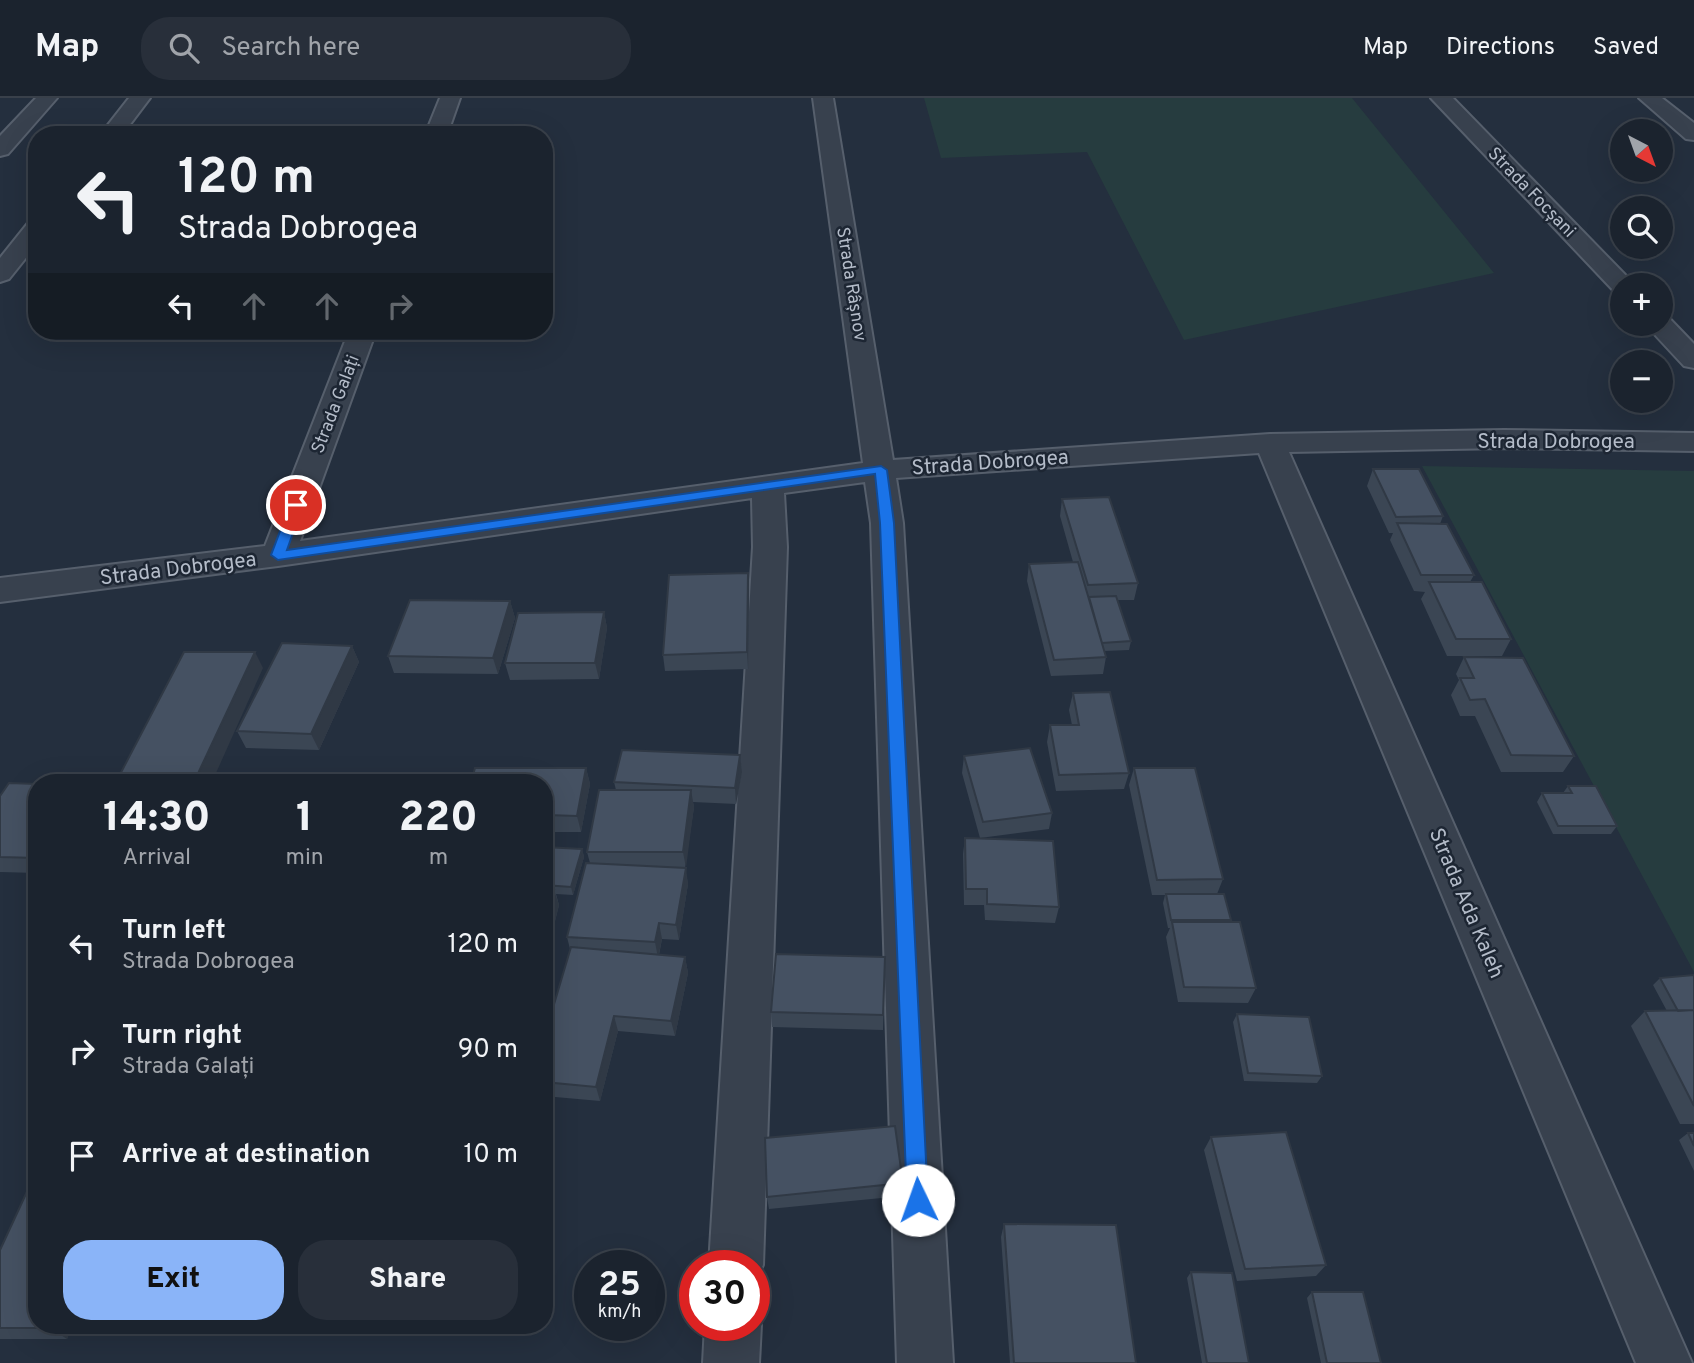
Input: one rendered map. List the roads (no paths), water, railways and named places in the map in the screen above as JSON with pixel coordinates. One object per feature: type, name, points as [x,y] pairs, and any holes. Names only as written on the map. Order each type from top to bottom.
[{"type":"street","points":[[0,149],[47,98]]},
{"type":"street","points":[[118,126],[140,98]]},
{"type":"street","points":[[439,126],[450,98]]},
{"type":"street","name":"Strada Râșnov","points":[[823,98],[881,470],[889,551],[925,1363]]},
{"type":"street","name":"Strada Focșani","points":[[1441,98],[1610,273]]},
{"type":"street","points":[[1649,98],[1694,134]]},
{"type":"street","points":[[0,274],[28,239]]},
{"type":"street","points":[[1671,336],[1694,360]]},
{"type":"street","name":"Strada Galați","points":[[278,555],[359,340]]},
{"type":"street","name":"Strada Dobrogea","points":[[0,590],[278,555],[881,470],[1270,443],[1504,439],[1694,442]]},
{"type":"street","name":"Strada Ada Kaleh","points":[[1270,443],[1664,1363]]},
{"type":"street","points":[[737,1250],[770,547],[768,486]]},
{"type":"street","points":[[731,1363],[732,1341]]}]
